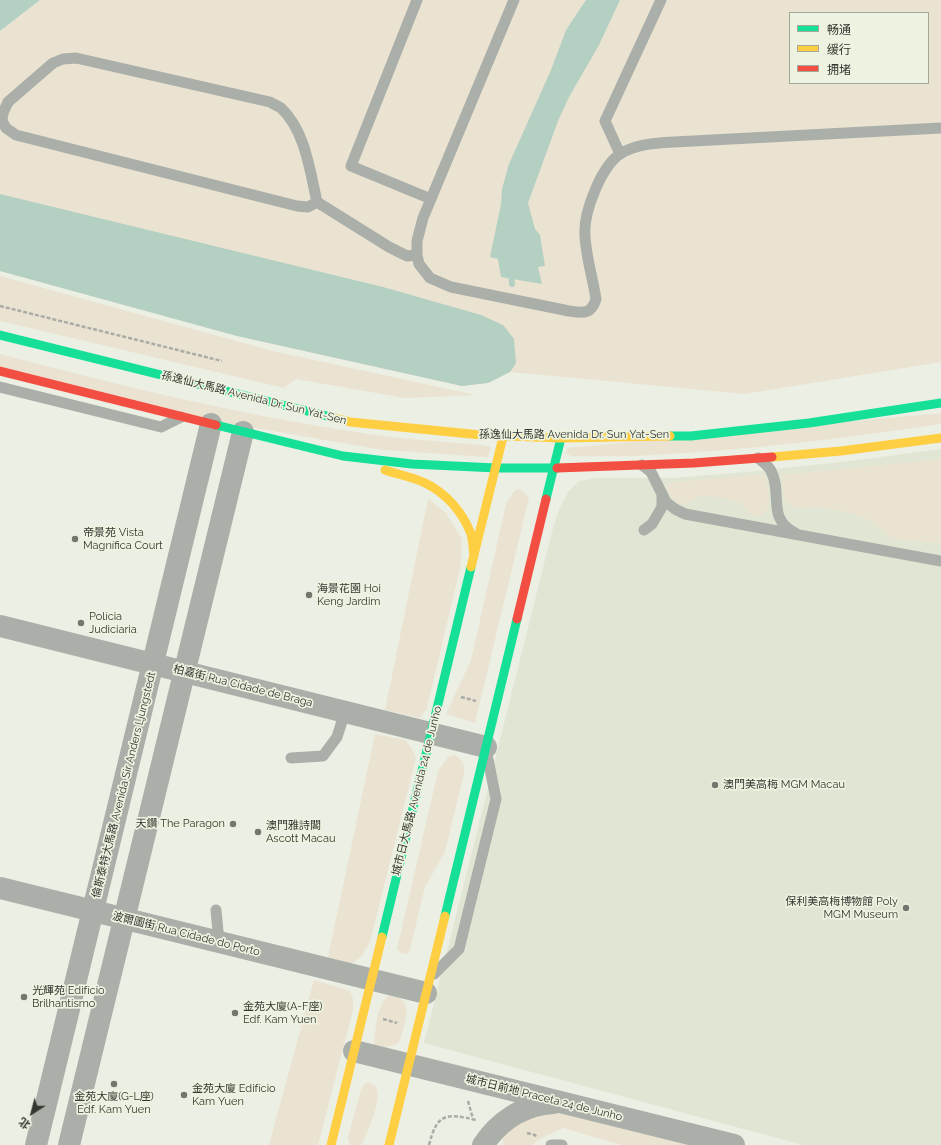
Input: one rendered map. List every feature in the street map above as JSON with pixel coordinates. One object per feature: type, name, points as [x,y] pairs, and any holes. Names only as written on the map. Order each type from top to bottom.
[{"type":"main road","name":"孫逸仙大馬路 Avenida Dr. Sun Yat-Sen","points":[[0,335],[350,422],[503,437],[561,438],[691,436],[809,423],[941,403]]},
{"type":"main road","points":[[0,372],[342,456],[426,484],[439,491],[452,503],[463,517],[471,536],[474,556]]},
{"type":"main road","name":"城市日大馬路 Avenida 24 de Junho","points":[[331,1145],[503,437]]},
{"type":"main road","points":[[389,1145],[561,438]]},
{"type":"main road","points":[[342,456],[412,464],[496,468],[554,468],[694,463],[841,451],[941,438]]},
{"type":"street","name":"倫斯泰特大馬路 Avenida Sir Anders Ljungstedt","points":[[36,1145],[211,424]]},
{"type":"street","points":[[69,1145],[125,918],[164,785],[185,672],[243,432]]},
{"type":"street","name":"柏嘉街 Rua Cidade de Braga","points":[[0,626],[486,747]]},
{"type":"street","name":"波爾圖街 Rua Cidade do Porto","points":[[0,888],[372,980],[427,986]]},
{"type":"street","name":"城市日前地 Praceta 24 de Junho","points":[[354,1051],[734,1145]]},
{"type":"street","points":[[494,1138],[512,1115],[531,1107],[545,1104],[572,1105]]},
{"type":"lane","points":[[417,0],[352,166],[431,199]]},
{"type":"lane","points":[[514,0],[423,218],[417,242],[419,264],[430,278],[451,287],[569,311],[588,312],[594,306],[596,299],[585,236],[589,202],[606,170],[620,154],[632,148],[660,143],[941,128]]},
{"type":"lane","points":[[620,154],[605,121],[661,0]]},
{"type":"lane","points":[[317,202],[308,207],[297,206],[16,135],[6,128],[2,121],[2,113],[8,102],[53,63],[63,59],[76,58],[270,102],[280,108],[294,125],[308,157],[317,202],[388,247],[407,256],[417,255]]},
{"type":"lane","points":[[0,387],[161,427],[182,417]]},
{"type":"lane","points":[[757,458],[772,472],[779,517],[786,529],[797,534]]},
{"type":"lane","points":[[642,465],[652,472],[666,502],[670,506],[685,514],[941,560]]},
{"type":"lane","points":[[644,530],[652,524],[662,507],[662,494]]},
{"type":"lane","points":[[291,758],[323,756],[337,737],[345,712]]},
{"type":"lane","points":[[427,986],[459,949],[496,799],[486,747]]},
{"type":"lane","points":[[216,910],[219,942]]},
{"type":"lane","points":[[551,1145],[562,1145]]},
{"type":"path","points":[[0,306],[222,362]]},
{"type":"path","points":[[441,692],[495,706]]},
{"type":"path","points":[[363,1014],[417,1028]]},
{"type":"shaded area","points":[[0,0],[40,0],[0,31]]},
{"type":"shaded area","points":[[40,0],[941,0],[941,362],[745,394],[510,372],[488,383],[462,386],[237,336],[0,271],[0,31]]},
{"type":"shaded area","points":[[586,0],[620,0],[599,45],[569,97],[558,121],[528,203],[535,229],[540,235],[545,266],[538,267],[542,284],[501,277],[498,259],[490,257],[501,204],[502,189],[509,164],[551,70],[566,30]]},
{"type":"shaded area","points":[[0,194],[383,287],[481,315],[503,325],[514,339],[516,363],[510,372],[488,383],[462,386],[237,336],[0,271]]},
{"type":"shaded area","points":[[0,276],[273,351],[476,395],[405,398],[296,379],[284,388],[0,321]]},
{"type":"shaded area","points":[[0,354],[133,388],[266,417],[371,434],[491,447],[488,457],[383,450],[203,419],[0,368]]},
{"type":"shaded area","points":[[941,413],[941,424],[798,443],[643,456],[571,456],[566,453],[567,448]]},
{"type":"shaded area","name":"澳門美高梅 MGM Macau","points":[[941,449],[941,1145],[803,1145],[424,1043],[553,528],[559,509],[569,491],[579,481],[597,478],[672,478],[757,471]]},
{"type":"shaded area","points":[[941,459],[941,543],[891,539],[877,526],[860,516],[847,512],[816,507],[796,508],[790,505],[784,496],[782,475]]},
{"type":"shaded area","points":[[765,474],[769,502],[766,512],[763,515],[758,516],[751,514],[737,502],[708,496],[700,496],[687,503],[679,504],[672,498],[666,483]]},
{"type":"shaded area","points":[[520,489],[529,498],[475,723],[446,714],[471,660],[506,504],[514,491]]},
{"type":"shaded area","points":[[428,499],[446,513],[462,539],[461,564],[427,708],[420,718],[385,710]]},
{"type":"shaded area","points":[[375,734],[405,740],[411,747],[416,758],[370,942],[361,957],[351,964],[328,957]]},
{"type":"shaded area","points":[[455,755],[463,763],[464,774],[445,852],[425,887],[409,953],[404,954],[397,949],[438,771],[448,757]]},
{"type":"shaded area","points":[[314,980],[350,991],[353,999],[353,1010],[318,1145],[269,1145]]},
{"type":"shaded area","points":[[388,996],[401,999],[404,1002],[407,1012],[405,1024],[397,1044],[388,1047],[375,1047],[376,1024],[379,1012]]},
{"type":"shaded area","points":[[368,1082],[374,1085],[377,1090],[378,1095],[375,1109],[367,1134],[361,1145],[350,1145],[348,1137],[360,1093],[364,1084]]},
{"type":"shaded area","points":[[549,1108],[689,1145],[621,1145],[563,1128],[538,1140],[533,1145],[504,1145],[502,1138],[506,1130]]},
{"type":"waterway","points":[[511,271],[512,284]]},
{"type":"traffic: fast","points":[[0,335],[335,418]]},
{"type":"traffic: fast","points":[[670,436],[691,436],[809,423],[941,403]]},
{"type":"traffic: fast","points":[[216,425],[343,456],[412,464],[496,468],[557,468]]},
{"type":"traffic: fast","points":[[546,499],[561,438]]},
{"type":"traffic: fast","points":[[382,937],[471,567]]},
{"type":"traffic: fast","points":[[445,916],[517,619]]},
{"type":"traffic: slow","points":[[335,418],[350,422],[481,435],[561,438],[670,436]]},
{"type":"traffic: slow","points":[[471,567],[503,437]]},
{"type":"traffic: slow","points":[[772,457],[841,451],[941,438]]},
{"type":"traffic: slow","points":[[385,470],[422,482],[434,488],[448,499],[454,505],[468,526],[472,537],[474,556]]},
{"type":"traffic: slow","points":[[389,1145],[445,916]]},
{"type":"traffic: slow","points":[[331,1145],[382,937]]},
{"type":"traffic: jam","points":[[0,371],[216,425]]},
{"type":"traffic: jam","points":[[557,468],[694,463],[772,457]]},
{"type":"traffic: jam","points":[[517,619],[546,499]]},
{"type":"place","name":"帝景苑 Vista Magnífica Court","points":[[75,539]]},
{"type":"place","name":"海景花園 Hoi Keng Jardim","points":[[309,595]]},
{"type":"place","name":"Polícia Judiciaria","points":[[81,623]]},
{"type":"place","name":"澳門美高梅 MGM Macau","points":[[715,785]]},
{"type":"place","name":"天鑽 The Paragon","points":[[233,824]]},
{"type":"place","name":"澳門雅詩閣 Ascott Macau","points":[[258,832]]},
{"type":"place","name":"保利美高梅博物館 Poly MGM Museum","points":[[906,908]]},
{"type":"place","name":"光輝苑 Edifício Brilhantismo","points":[[24,997]]},
{"type":"place","name":"金苑大廈(A-F座) Edf. Kam Yuen","points":[[235,1013]]},
{"type":"place","name":"金苑大廈(G-L座) Edf. Kam Yuen","points":[[114,1084]]},
{"type":"place","name":"金苑大廈 Edifício Kam Yuen","points":[[184,1095]]}]
